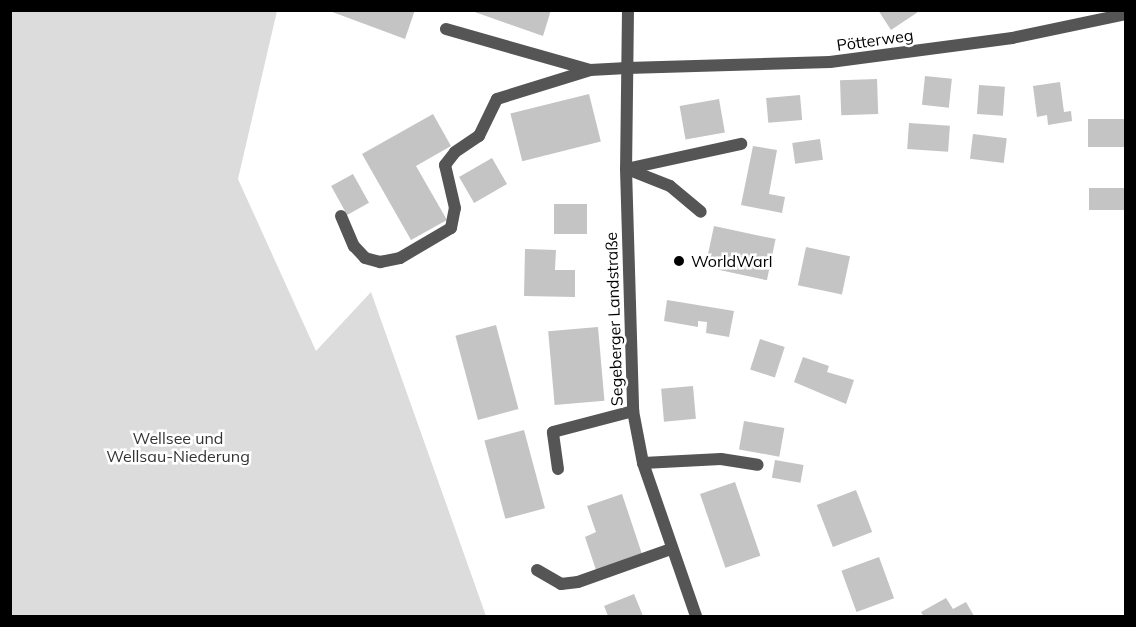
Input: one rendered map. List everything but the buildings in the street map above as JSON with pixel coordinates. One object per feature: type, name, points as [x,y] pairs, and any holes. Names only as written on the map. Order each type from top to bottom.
[{"type":"street","name":"Segeberger Landstraße","points":[[628,10],[626,168],[633,411],[643,463],[696,616]]},
{"type":"street","name":"Pötterweg","points":[[590,70],[830,62],[1012,38],[1125,14]]},
{"type":"street","points":[[446,29],[590,70]]},
{"type":"street","points":[[341,216],[360,254],[380,262],[399,258],[451,228],[455,208],[445,165],[455,152],[479,136],[497,99],[590,70]]},
{"type":"street","points":[[626,168],[741,144]]},
{"type":"street","points":[[626,168],[670,186],[701,212]]},
{"type":"street","points":[[558,469],[553,432],[633,411]]},
{"type":"street","points":[[643,463],[721,459],[758,465]]},
{"type":"street","points":[[537,570],[561,584],[578,582],[671,549]]},
{"type":"green space","name":"Wellsee und Wellsau-Niederung","points":[[10,11],[277,11],[238,179],[316,351],[371,292],[486,616],[11,616]]},
{"type":"place","name":"WorldWarI","points":[[679,261]]}]
